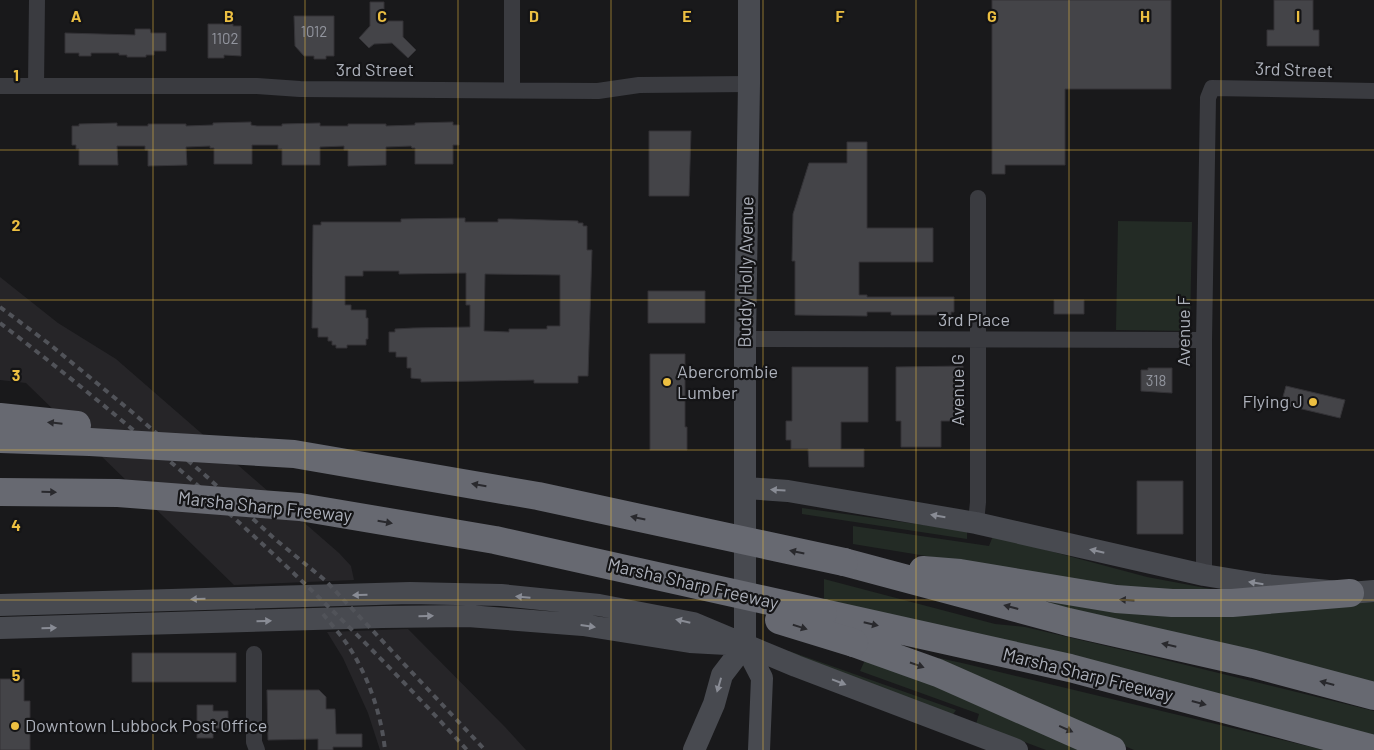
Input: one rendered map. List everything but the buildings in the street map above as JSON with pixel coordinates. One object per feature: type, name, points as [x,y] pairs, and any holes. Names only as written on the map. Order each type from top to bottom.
[{"type":"highway","points":[[0,417],[240,442],[294,454],[538,496],[844,562],[1068,622],[1254,664],[1374,696]]},
{"type":"highway","points":[[0,439],[90,442],[294,454]]},
{"type":"highway","name":"Marsha Sharp Freeway","points":[[0,492],[118,493],[300,507],[495,540],[1070,668],[1374,749]]},
{"type":"highway","points":[[552,553],[854,643],[938,672],[1112,750]]},
{"type":"highway","points":[[844,562],[960,573],[1116,599],[1172,603],[1232,603],[1362,592]]},
{"type":"main road","name":"Buddy Holly Avenue","points":[[749,0],[745,339],[745,645],[762,678],[759,750]]},
{"type":"main road","points":[[746,488],[788,491],[976,523],[1204,575],[1265,585],[1362,592]]},
{"type":"main road","points":[[0,605],[410,593],[501,595],[599,605],[693,623],[995,746],[1017,750]]},
{"type":"main road","points":[[0,628],[468,616],[583,625],[690,642],[745,645]]},
{"type":"main road","points":[[694,750],[714,704],[722,675],[745,645]]},
{"type":"street","points":[[36,86],[37,0]]},
{"type":"street","points":[[512,0],[512,90]]},
{"type":"street","name":"3rd Street","points":[[0,86],[257,86],[300,89],[598,91],[640,85],[749,84]]},
{"type":"street","name":"3rd Street","points":[[1212,88],[1374,91]]},
{"type":"street","name":"Avenue F","points":[[1204,575],[1204,340],[1208,98],[1212,88]]},
{"type":"street","name":"Avenue G","points":[[976,523],[978,502],[978,198]]},
{"type":"street","name":"3rd Place","points":[[745,339],[1204,340]]},
{"type":"street","points":[[254,654],[254,742],[257,750]]},
{"type":"shaded area","points":[[1118,221],[1192,222],[1190,331],[1116,330]]},
{"type":"shaded area","points":[[0,277],[58,323],[116,359],[339,553],[351,566],[354,580],[234,585],[26,383],[0,380]]},
{"type":"shaded area","points":[[802,508],[967,531],[967,539],[802,514]]},
{"type":"shaded area","points":[[853,526],[989,546],[993,536],[1147,577],[1211,589],[1210,595],[1158,594],[853,544]]},
{"type":"shaded area","points":[[824,579],[995,624],[1025,627],[1374,711],[1374,735],[824,603]]},
{"type":"shaded area","points":[[1374,598],[1374,685],[1022,599]]},
{"type":"shaded area","points":[[408,629],[526,750],[380,750],[368,713],[343,658],[327,632]]},
{"type":"shaded area","points":[[789,651],[956,710],[952,716],[787,656]]},
{"type":"shaded area","points":[[866,658],[1094,750],[1046,750],[976,724],[979,714],[860,671]]},
{"type":"shaded area","points":[[939,658],[1324,750],[1134,750],[937,664]]},
{"type":"railway","points":[[0,307],[48,343],[132,412],[276,540],[326,581],[485,750]]},
{"type":"railway","points":[[0,323],[124,422],[243,526],[358,636],[467,750]]},
{"type":"railway","points":[[323,614],[347,644],[367,681],[377,708],[385,750]]},
{"type":"place","name":"Abercrombie Lumber","points":[[667,382]]},
{"type":"place","name":"Flying J","points":[[1313,402]]},
{"type":"place","name":"Downtown Lubbock Post Office","points":[[15,726]]}]
